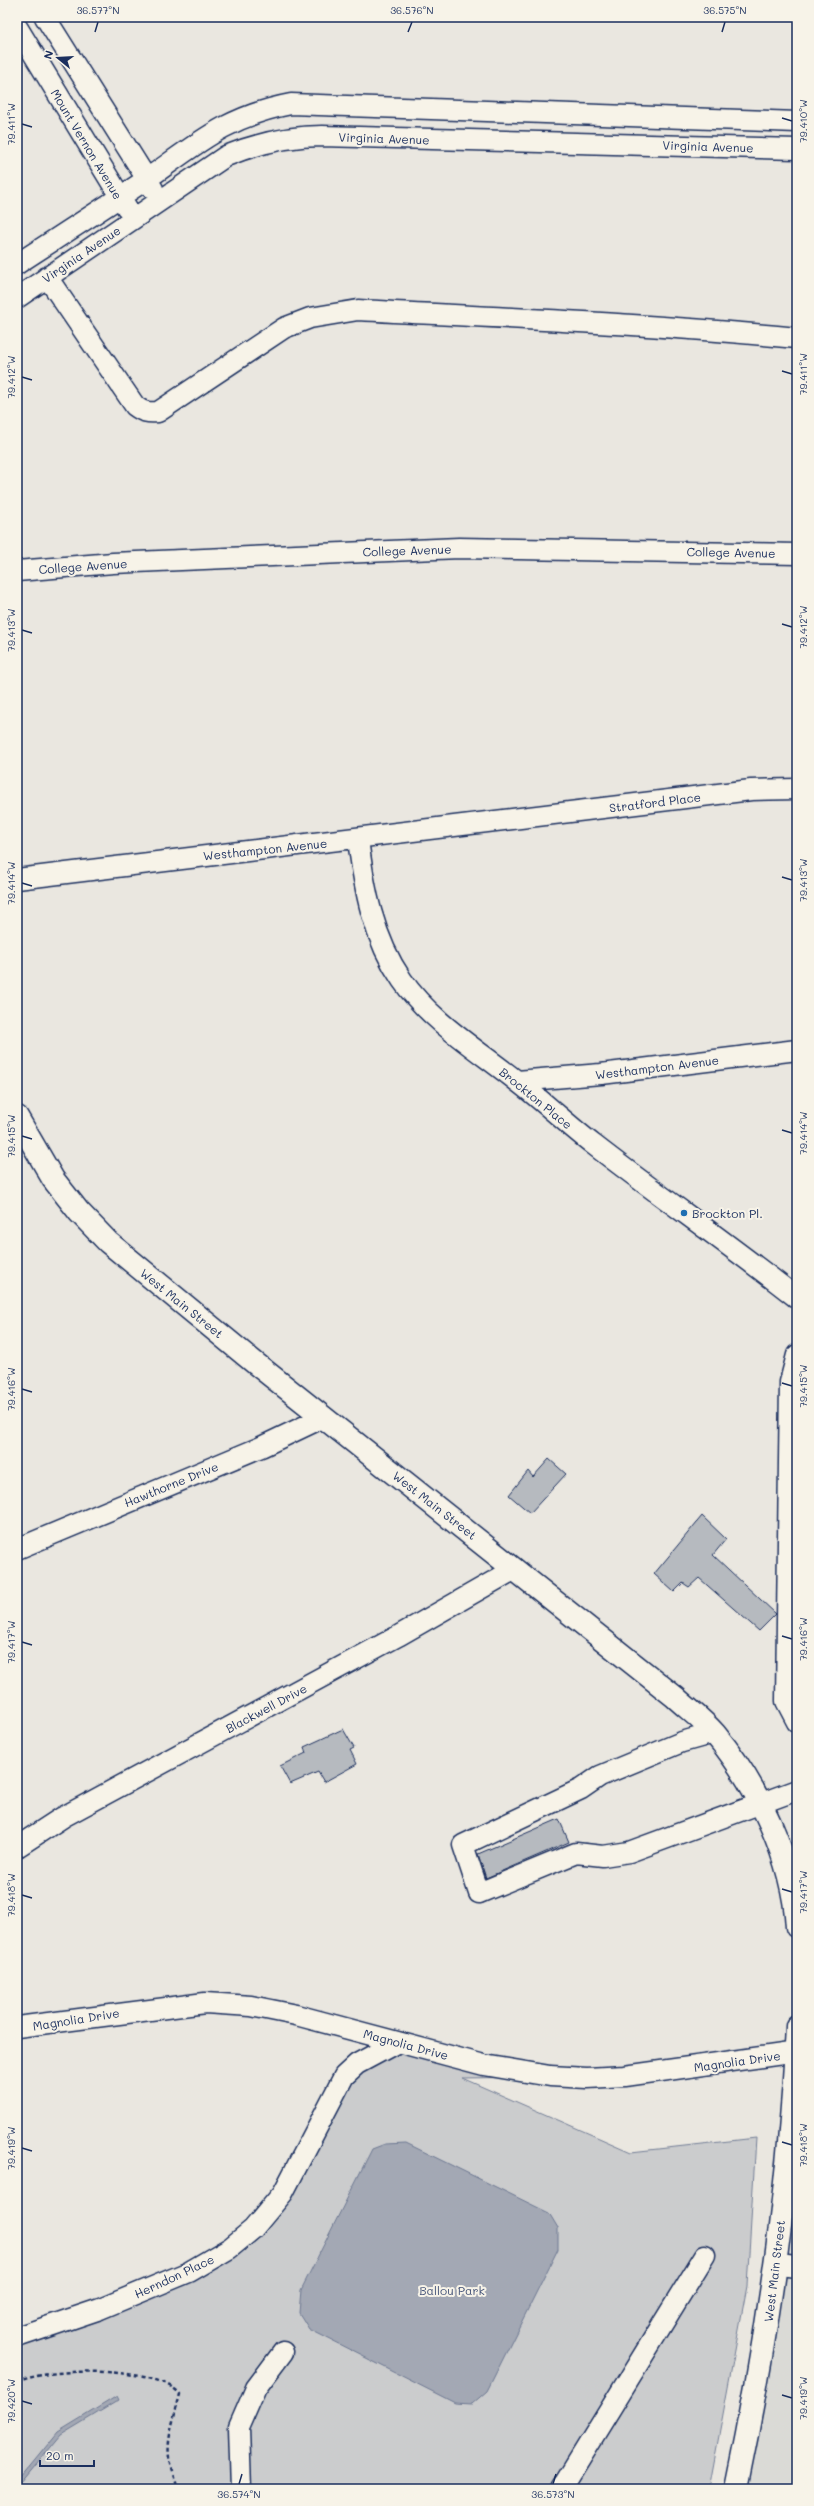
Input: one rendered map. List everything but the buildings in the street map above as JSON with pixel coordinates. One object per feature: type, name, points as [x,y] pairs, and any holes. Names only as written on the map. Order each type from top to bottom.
[{"type":"main road","name":"West Main Street","points":[[17,1117],[53,1179],[80,1212],[108,1242],[324,1417],[675,1697],[714,1733],[732,1757],[760,1804],[780,1850],[789,1880],[797,1927]]},
{"type":"main road","name":"West Main Street","points":[[736,2489],[757,2386],[787,2266],[797,2026]]},
{"type":"street","points":[[45,17],[161,201]]},
{"type":"street","name":"Mount Vernon Avenue","points":[[17,27],[119,197],[134,219]]},
{"type":"street","points":[[17,264],[146,179],[209,134],[254,113],[291,104],[797,122]]},
{"type":"street","name":"Virginia Avenue","points":[[17,298],[226,156],[264,142],[300,136],[797,149]]},
{"type":"street","points":[[47,277],[135,406],[142,411],[151,412],[158,412],[284,328],[310,318],[336,312],[358,310],[570,321],[722,331],[797,338]]},
{"type":"street","name":"College Avenue","points":[[17,570],[120,562],[459,548],[797,554]]},
{"type":"street","name":"Stratford Place","points":[[513,820],[751,790],[797,789]]},
{"type":"street","name":"Westhampton Avenue","points":[[17,879],[123,864],[358,839],[513,820]]},
{"type":"street","name":"Brockton Place","points":[[358,839],[364,883],[373,919],[384,947],[401,979],[416,999],[442,1023],[517,1081],[593,1144],[797,1298]]},
{"type":"street","name":"Westhampton Avenue","points":[[517,1081],[602,1074],[797,1050]]},
{"type":"street","points":[[797,1355],[793,1365],[790,1382],[792,1545],[786,1701],[797,1722]]},
{"type":"street","name":"Hawthorne Drive","points":[[17,1548],[261,1447],[324,1417]]},
{"type":"street","name":"Blackwell Drive","points":[[17,1846],[63,1817],[398,1636],[515,1569]]},
{"type":"street","points":[[714,1733],[682,1742],[600,1776],[581,1789],[463,1845],[479,1893],[576,1853],[603,1856],[629,1852],[797,1790]]},
{"type":"street","name":"Magnolia Drive","points":[[17,2027],[205,2003],[250,2006],[296,2015],[484,2065],[550,2076],[587,2078],[625,2076],[796,2052]]},
{"type":"street","name":"Herndon Place","points":[[17,2338],[100,2309],[189,2272],[230,2248],[253,2229],[283,2193],[344,2076],[356,2064],[398,2042]]},
{"type":"street","points":[[561,2489],[705,2255]]},
{"type":"street","points":[[241,2489],[239,2427],[256,2388],[283,2352]]},
{"type":"path","points":[[17,2382],[41,2374],[75,2371],[138,2376],[175,2388],[180,2394],[169,2430],[168,2445],[169,2463],[179,2489]]},
{"type":"shaded area","points":[[797,2034],[797,2489],[743,2489]]},
{"type":"shaded area","points":[[406,2143],[549,2213],[558,2228],[558,2249],[487,2391],[472,2404],[455,2403],[309,2329],[299,2313],[301,2290],[372,2149],[385,2144]]},
{"type":"shaded area","points":[[117,2396],[119,2400],[61,2435],[17,2488],[17,2482],[58,2432]]},
{"type":"green space","name":"Ballou Park","points":[[398,2042],[484,2065],[625,2076],[462,2078],[631,2152],[756,2138],[747,2286],[709,2489],[17,2489],[17,2337],[205,2264],[265,2217],[333,2097]]},
{"type":"place","name":"Brockton Pl.","points":[[684,1213]]}]
